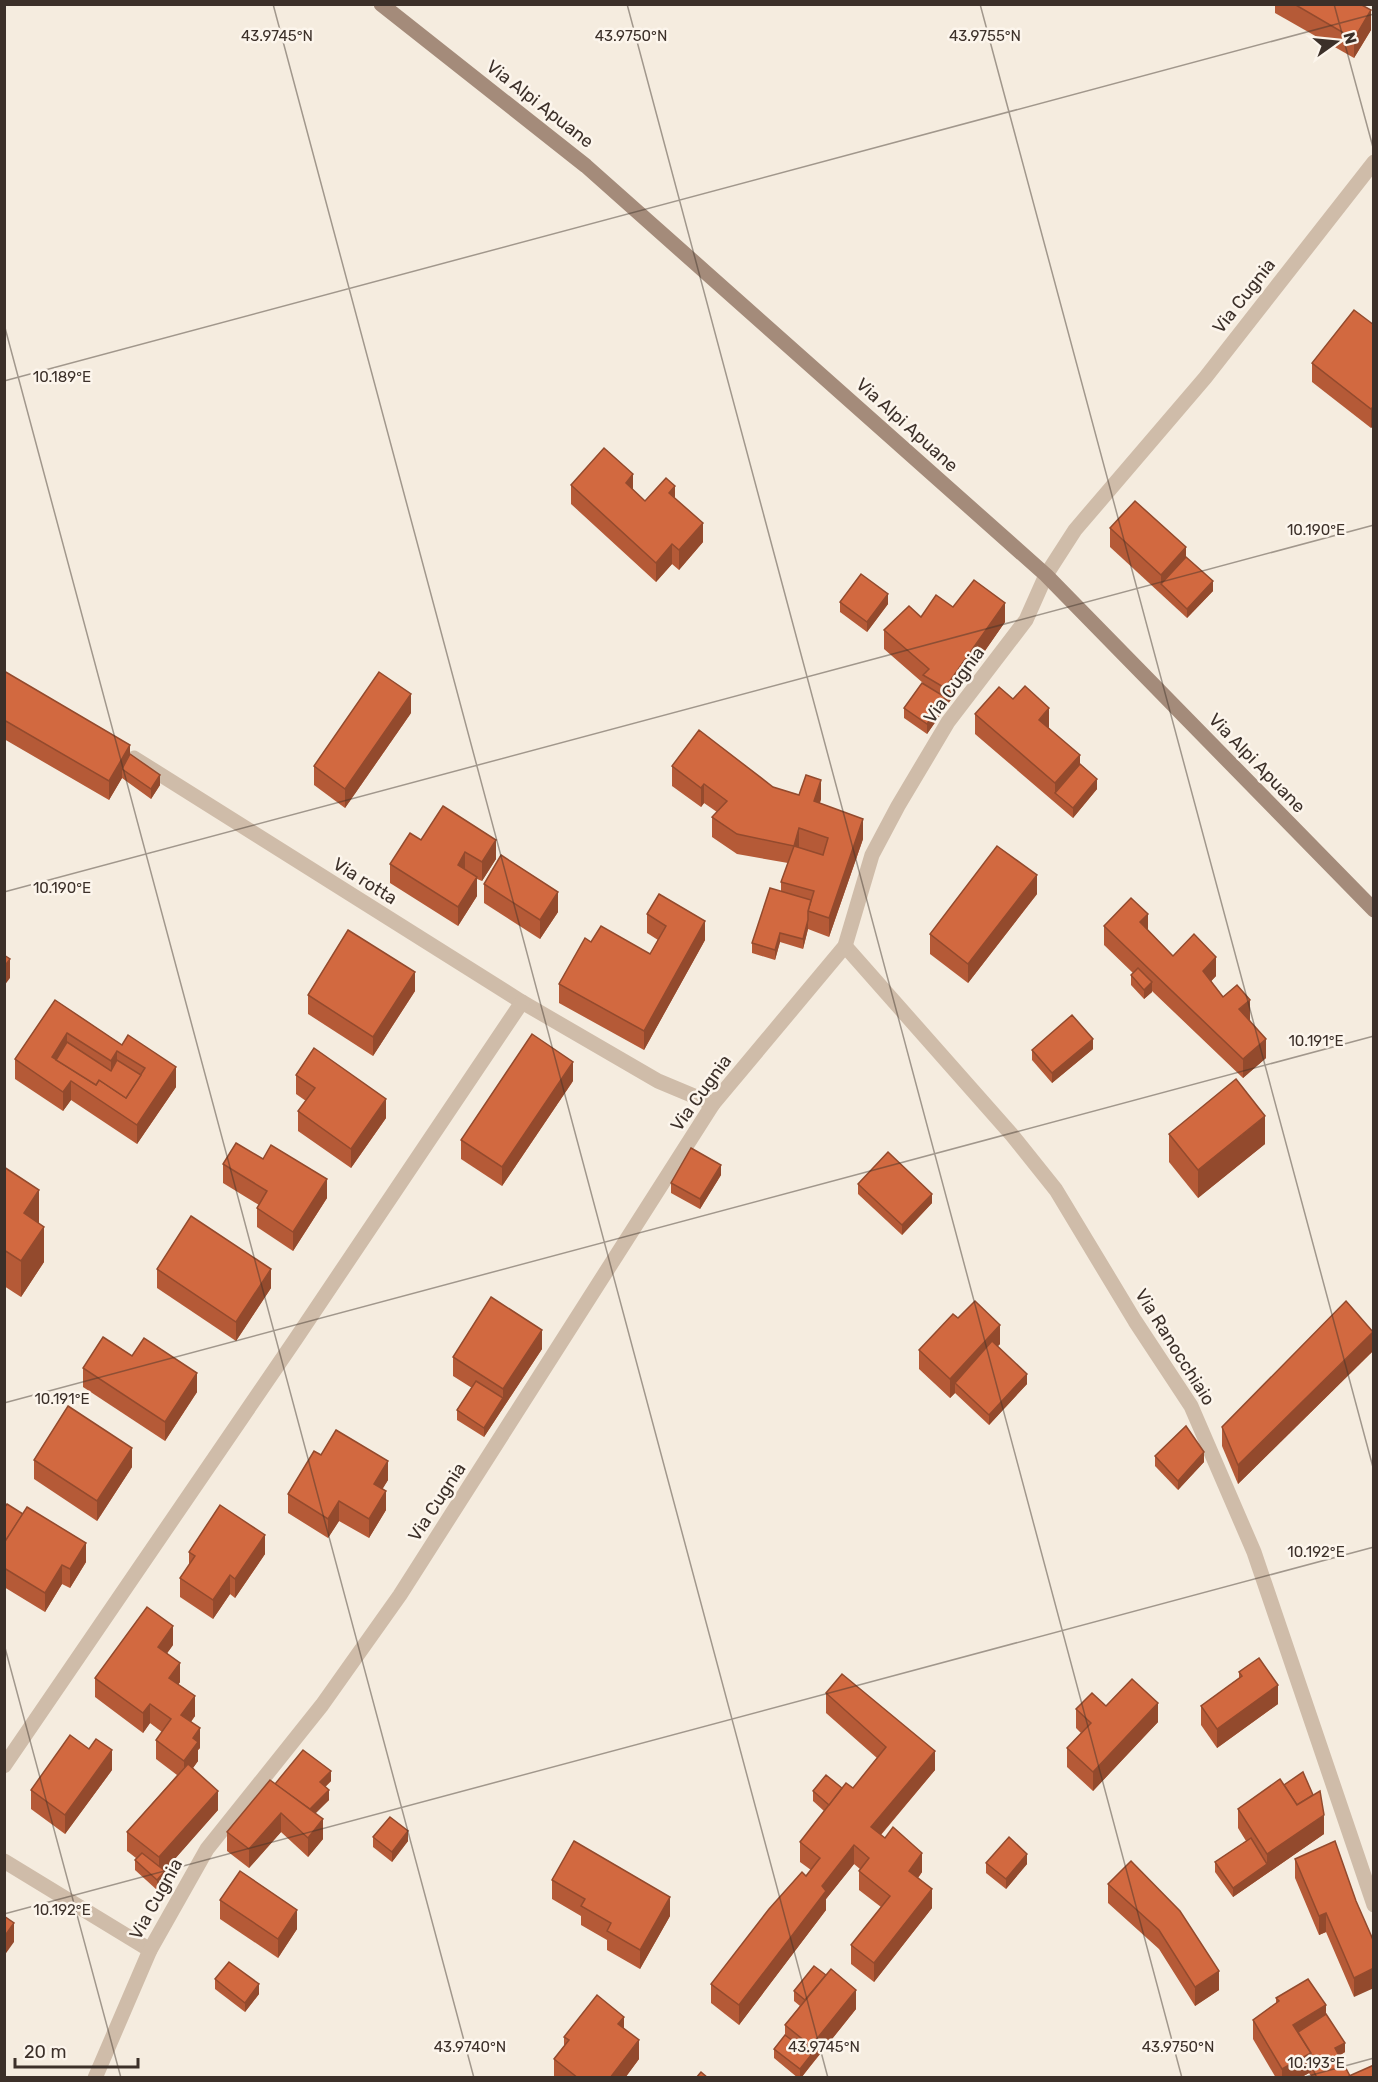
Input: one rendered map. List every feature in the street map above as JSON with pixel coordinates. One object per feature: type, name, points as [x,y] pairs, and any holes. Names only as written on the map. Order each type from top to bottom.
[{"type":"main road","name":"Via Alpi Apuane","points":[[381,4],[586,166],[1046,575],[1374,910]]},
{"type":"street","name":"Via Cugnia","points":[[95,2078],[150,1950],[207,1849],[322,1706],[400,1595],[712,1104],[845,946],[872,855],[898,806],[948,722],[1026,620],[1046,575],[1075,530],[1205,378],[1374,162]]},
{"type":"street","name":"Via rotta","points":[[116,747],[522,1002],[658,1080],[712,1104]]},
{"type":"street","name":"Via Ranocchiaio","points":[[845,946],[1012,1135],[1056,1190],[1135,1321],[1191,1406],[1254,1552],[1374,1905]]},
{"type":"street","points":[[4,1766],[522,1002]]},
{"type":"street","points":[[4,1861],[150,1950]]},
{"type":"building","points":[[1294,4],[1360,4],[1371,10],[1354,39]]},
{"type":"building","points":[[1354,310],[1374,325],[1374,406],[1371,409],[1312,363]]},
{"type":"building","points":[[604,448],[633,474],[626,483],[645,501],[666,478],[675,486],[669,493],[703,523],[679,550],[672,544],[656,563],[571,485]]},
{"type":"building","points":[[1135,501],[1186,547],[1161,575],[1110,528]]},
{"type":"building","points":[[1186,557],[1213,581],[1187,609],[1161,584]]},
{"type":"building","points":[[861,574],[888,594],[867,622],[840,602]]},
{"type":"building","points":[[974,580],[1005,603],[945,688],[923,675],[929,669],[884,630],[909,606],[921,617],[936,595],[953,607]]},
{"type":"building","points":[[4,671],[130,745],[109,781],[4,720]]},
{"type":"building","points":[[379,672],[411,694],[345,789],[314,766]]},
{"type":"building","points":[[922,683],[945,697],[927,724],[904,708]]},
{"type":"building","points":[[1025,686],[1049,708],[1039,720],[1080,755],[1055,783],[975,714],[999,687],[1013,699]]},
{"type":"building","points":[[699,730],[773,787],[799,795],[806,775],[821,780],[814,801],[863,819],[829,918],[808,911],[814,891],[781,882],[794,846],[737,834],[712,817],[727,801],[704,784],[701,788],[672,766]],"holes":[[[799,828],[828,838],[823,855],[794,846]]]},
{"type":"building","points":[[130,754],[160,775],[151,789],[122,769]]},
{"type":"building","points":[[1080,764],[1097,779],[1073,808],[1055,793]]},
{"type":"building","points":[[443,806],[496,840],[482,862],[465,852],[458,865],[477,877],[458,907],[390,864],[410,833],[421,840]]},
{"type":"building","points":[[997,846],[1037,875],[968,964],[930,934]]},
{"type":"building","points":[[501,855],[558,892],[540,920],[484,884]]},
{"type":"building","points":[[770,888],[811,900],[803,939],[780,933],[775,950],[752,943]]},
{"type":"building","points":[[659,894],[705,921],[644,1031],[559,984],[585,938],[591,942],[601,926],[650,954],[666,926],[647,914]]},
{"type":"building","points":[[1131,898],[1148,914],[1140,922],[1173,956],[1194,934],[1216,957],[1203,971],[1223,997],[1237,985],[1250,1000],[1239,1009],[1266,1039],[1243,1059],[1104,926]]},
{"type":"building","points":[[348,930],[415,972],[373,1037],[308,995]]},
{"type":"building","points":[[4,955],[10,959],[4,967]]},
{"type":"building","points":[[1138,968],[1152,982],[1144,990],[1131,975]]},
{"type":"building","points":[[55,1000],[122,1045],[128,1035],[176,1067],[137,1125],[71,1081],[63,1092],[15,1059]],"holes":[[[67,1033],[111,1061],[117,1051],[145,1068],[126,1098],[99,1080],[96,1085],[52,1057]]]},
{"type":"building","points":[[1072,1015],[1093,1039],[1052,1073],[1032,1050]]},
{"type":"building","points":[[532,1034],[573,1062],[502,1167],[461,1140]]},
{"type":"building","points":[[67,1042],[111,1071],[117,1060],[141,1075],[126,1098],[99,1080],[96,1085],[56,1060]]},
{"type":"building","points":[[314,1048],[386,1099],[351,1149],[298,1111],[315,1088],[296,1075]]},
{"type":"building","points":[[1236,1079],[1265,1116],[1198,1170],[1169,1134]]},
{"type":"building","points":[[236,1143],[263,1159],[271,1145],[327,1179],[293,1232],[257,1208],[267,1191],[223,1164]]},
{"type":"building","points":[[691,1148],[721,1165],[700,1199],[671,1183]]},
{"type":"building","points":[[888,1152],[932,1194],[902,1225],[858,1184]]},
{"type":"building","points":[[4,1167],[39,1190],[24,1213],[44,1227],[21,1261],[4,1250]]},
{"type":"building","points":[[191,1216],[271,1269],[236,1322],[157,1269]]},
{"type":"building","points":[[491,1297],[542,1330],[503,1389],[453,1357]]},
{"type":"building","points":[[975,1301],[1000,1325],[950,1379],[919,1350],[953,1314],[958,1318]]},
{"type":"building","points":[[1346,1301],[1373,1332],[1238,1465],[1222,1427]]},
{"type":"building","points":[[103,1337],[132,1356],[144,1338],[197,1373],[165,1422],[83,1368]]},
{"type":"building","points":[[992,1341],[1027,1374],[989,1415],[955,1383]]},
{"type":"building","points":[[476,1381],[503,1398],[484,1428],[457,1410]]},
{"type":"building","points":[[68,1406],[132,1448],[97,1501],[34,1460]]},
{"type":"building","points":[[1186,1426],[1204,1452],[1178,1481],[1155,1456]]},
{"type":"building","points":[[336,1430],[388,1461],[374,1484],[386,1491],[369,1519],[339,1501],[328,1519],[288,1494],[314,1451],[321,1455]]},
{"type":"building","points":[[7,1504],[23,1514],[7,1539],[4,1538],[4,1508]]},
{"type":"building","points":[[220,1505],[265,1535],[235,1579],[230,1575],[213,1600],[180,1578],[195,1556],[189,1552]]},
{"type":"building","points":[[27,1507],[86,1543],[70,1569],[62,1565],[45,1593],[4,1568],[4,1543]]},
{"type":"building","points":[[147,1607],[173,1626],[158,1647],[180,1663],[169,1678],[195,1696],[181,1715],[200,1728],[193,1738],[198,1742],[184,1761],[156,1740],[171,1719],[150,1704],[143,1713],[95,1678]]},
{"type":"building","points":[[1259,1658],[1278,1685],[1217,1729],[1201,1706],[1242,1676],[1239,1672]]},
{"type":"building","points":[[842,1674],[935,1751],[871,1827],[885,1838],[893,1827],[922,1853],[909,1871],[932,1889],[874,1963],[851,1945],[890,1896],[859,1871],[869,1858],[854,1845],[822,1886],[826,1891],[739,2005],[711,1984],[769,1909],[802,1872],[806,1876],[820,1858],[800,1842],[846,1783],[853,1788],[886,1747],[826,1693]]},
{"type":"building","points":[[1132,1679],[1158,1703],[1093,1772],[1067,1748],[1091,1723],[1076,1709],[1092,1693],[1106,1706]]},
{"type":"building","points":[[70,1735],[89,1749],[96,1739],[112,1750],[65,1815],[31,1790]]},
{"type":"building","points":[[303,1750],[331,1771],[320,1782],[329,1790],[310,1809],[275,1784]]},
{"type":"building","points":[[188,1764],[218,1791],[159,1857],[127,1832]]},
{"type":"building","points":[[1303,1772],[1313,1795],[1297,1805],[1284,1785]]},
{"type":"building","points":[[826,1775],[842,1788],[829,1805],[813,1791]]},
{"type":"building","points":[[1280,1779],[1297,1805],[1320,1791],[1324,1815],[1267,1854],[1238,1809]]},
{"type":"building","points":[[270,1780],[323,1819],[308,1838],[281,1813],[249,1849],[227,1832]]},
{"type":"building","points":[[390,1817],[408,1831],[392,1852],[373,1837]]},
{"type":"building","points":[[1009,1837],[1027,1854],[1006,1879],[986,1863]]},
{"type":"building","points":[[1251,1838],[1267,1864],[1233,1888],[1215,1862]]},
{"type":"building","points":[[574,1841],[670,1897],[640,1950],[607,1931],[611,1923],[581,1906],[585,1899],[552,1880]]},
{"type":"building","points":[[1335,1841],[1356,1901],[1374,1942],[1374,1968],[1354,1978],[1326,1913],[1319,1916],[1295,1859]]},
{"type":"building","points":[[142,1853],[165,1871],[157,1880],[135,1860]]},
{"type":"building","points":[[1131,1861],[1180,1911],[1219,1971],[1195,1987],[1159,1930],[1108,1884]]},
{"type":"building","points":[[240,1871],[297,1910],[278,1939],[220,1900]]},
{"type":"building","points":[[4,1916],[14,1923],[4,1937]]},
{"type":"building","points":[[229,1962],[259,1984],[245,2003],[215,1979]]},
{"type":"building","points":[[814,1966],[826,1975],[805,2000],[794,1991]]},
{"type":"building","points":[[831,1969],[856,1990],[811,2046],[785,2025]]},
{"type":"building","points":[[1308,1979],[1326,2005],[1293,2025],[1311,2053],[1282,2069],[1253,2020],[1279,2001],[1276,1998]]},
{"type":"building","points":[[597,1995],[624,2017],[618,2024],[639,2040],[610,2078],[578,2078],[554,2059],[569,2040],[564,2037]]},
{"type":"building","points":[[1326,2014],[1345,2043],[1335,2048],[1349,2078],[1317,2078],[1311,2065],[1311,2053],[1298,2032]]},
{"type":"building","points":[[785,2035],[811,2055],[800,2069],[774,2049]]},
{"type":"building","points":[[1374,2065],[1374,2078],[1349,2078],[1349,2076]]},
{"type":"building","points":[[701,2072],[708,2078],[696,2078]]}]
